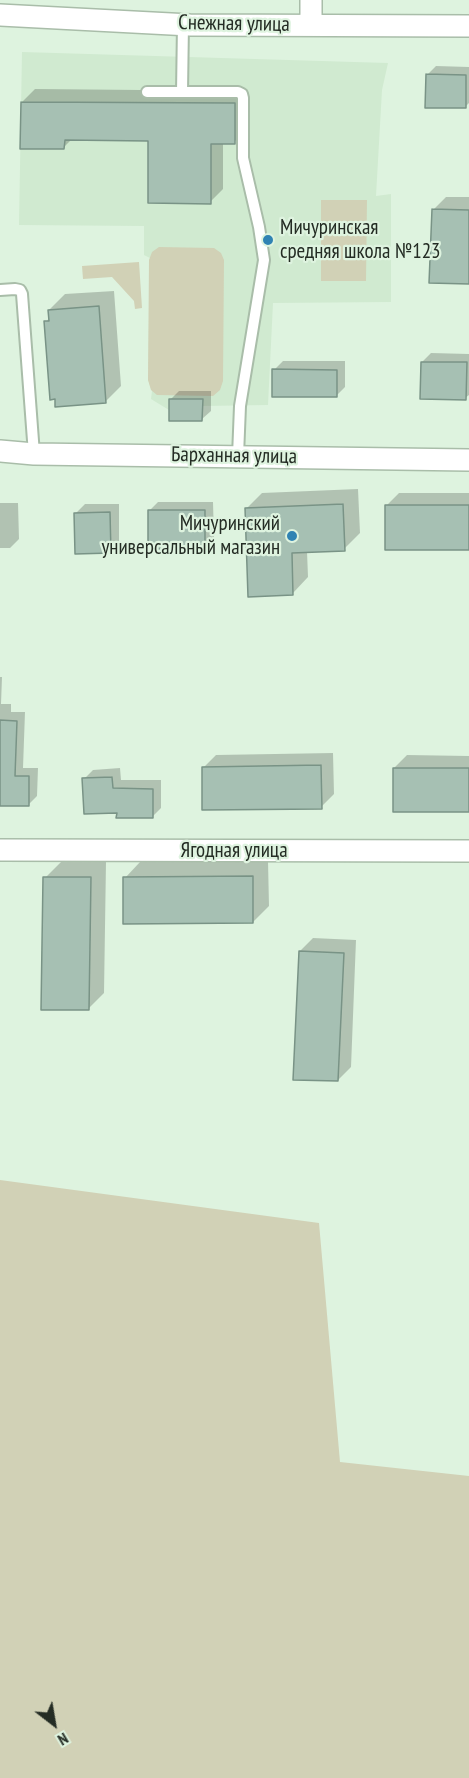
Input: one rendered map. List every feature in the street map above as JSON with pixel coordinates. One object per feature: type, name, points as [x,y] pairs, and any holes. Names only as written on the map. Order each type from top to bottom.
[{"type":"street","points":[[311,0],[311,25]]},
{"type":"street","name":"Снежная улица","points":[[0,15],[183,24],[469,26]]},
{"type":"street","name":"Барханная улица","points":[[0,451],[34,454],[469,460]]},
{"type":"street","name":"Ягодная улица","points":[[0,850],[469,851]]},
{"type":"lane","points":[[182,92],[183,24]]},
{"type":"lane","points":[[147,92],[238,92],[242,94],[243,158],[264,260],[240,406],[238,456]]},
{"type":"lane","points":[[0,290],[15,289],[20,290],[22,294],[34,454]]},
{"type":"shaded area","name":"Мичуринская средняя школа №123","points":[[22,52],[388,63],[382,90],[376,196],[391,194],[391,302],[273,303],[268,405],[203,406],[202,399],[169,399],[169,410],[151,399],[152,391],[148,380],[150,258],[144,255],[144,226],[19,225]]},
{"type":"shaded area","points":[[321,200],[367,200],[366,281],[321,281]]},
{"type":"shaded area","points":[[159,247],[214,248],[221,253],[224,260],[223,381],[220,390],[213,396],[157,395],[151,390],[148,380],[149,260],[152,252]]},
{"type":"shaded area","points":[[139,262],[142,308],[135,309],[134,301],[112,277],[83,279],[82,266]]},
{"type":"shaded area","points":[[0,1180],[319,1223],[340,1462],[469,1476],[469,1778],[0,1778]]},
{"type":"building","points":[[426,74],[466,75],[466,108],[425,108]]},
{"type":"building","points":[[21,102],[235,103],[235,144],[211,144],[211,204],[148,203],[148,141],[65,140],[64,149],[20,149]]},
{"type":"building","points":[[432,209],[469,210],[469,284],[429,283]]},
{"type":"building","points":[[99,306],[106,403],[55,407],[55,399],[50,400],[44,321],[49,321],[48,310]]},
{"type":"building","points":[[421,362],[467,362],[466,400],[420,399]]},
{"type":"building","points":[[272,369],[337,370],[337,397],[272,397]]},
{"type":"building","points":[[169,399],[203,399],[202,421],[169,421]]},
{"type":"building","points":[[343,504],[345,551],[292,553],[293,595],[248,597],[245,508]]},
{"type":"building","points":[[385,505],[469,505],[469,550],[385,550]]},
{"type":"building","points":[[148,510],[205,510],[205,549],[148,549]]},
{"type":"building","points":[[110,512],[111,553],[75,554],[74,513]]},
{"type":"building","points":[[0,720],[17,721],[15,776],[29,776],[29,806],[0,806]]},
{"type":"building","points":[[321,765],[322,809],[202,810],[202,767]]},
{"type":"building","points":[[393,768],[469,768],[469,812],[393,812]]},
{"type":"building","points":[[112,777],[113,788],[153,789],[153,818],[116,818],[117,813],[84,814],[82,778]]},
{"type":"building","points":[[253,876],[253,923],[123,924],[123,877]]},
{"type":"building","points":[[43,877],[91,877],[89,1010],[41,1010]]},
{"type":"building","points":[[299,951],[344,953],[338,1081],[293,1080]]},
{"type":"place","name":"Мичуринская средняя школа №123","points":[[268,240]]},
{"type":"place","name":"Мичуринский универсальный магазин","points":[[292,536]]}]
